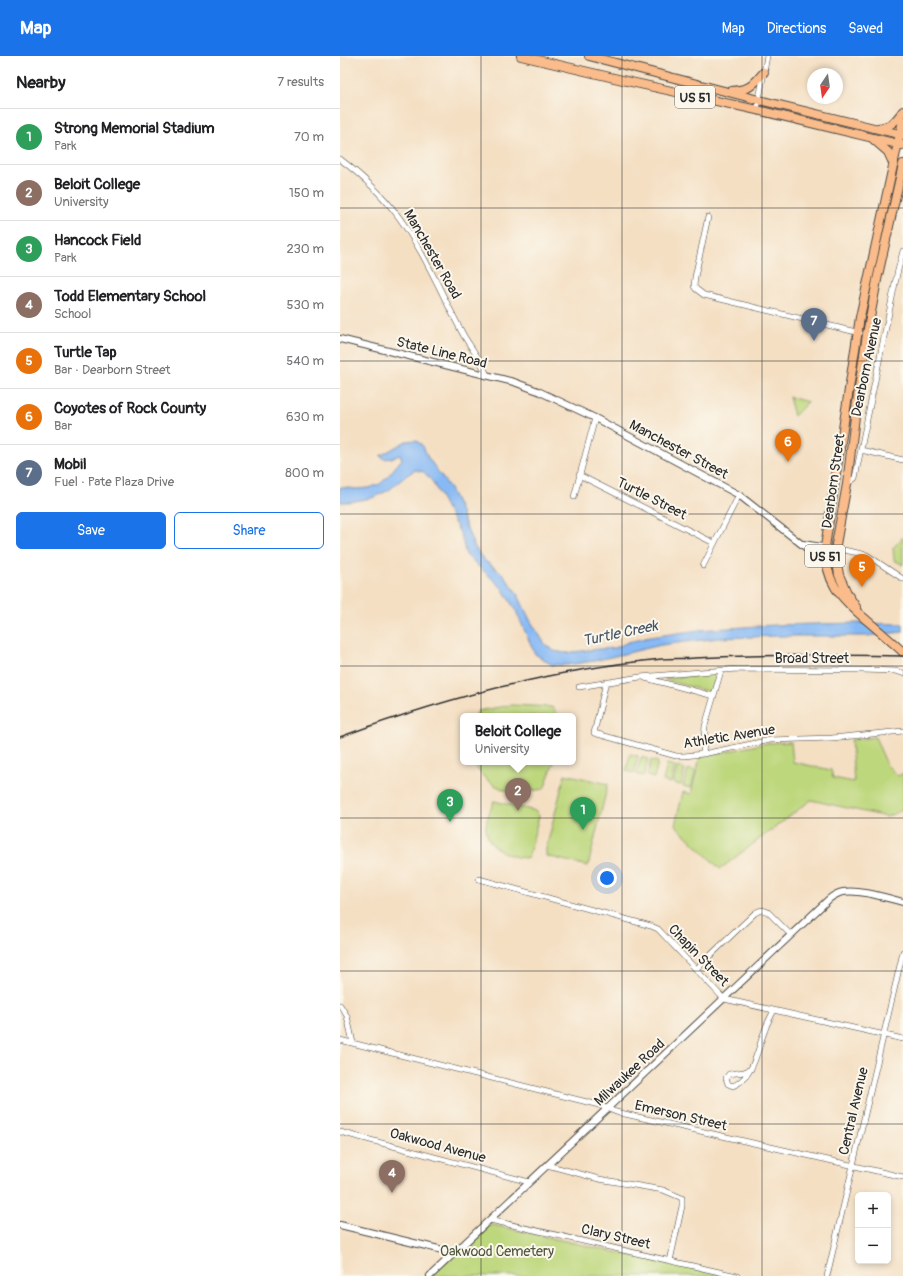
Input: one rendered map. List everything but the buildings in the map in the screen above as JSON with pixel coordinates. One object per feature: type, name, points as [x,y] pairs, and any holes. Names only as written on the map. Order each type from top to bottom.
[{"type":"main road","name":"US 51","points":[[521,56],[869,137]]},
{"type":"main road","name":"US 51","points":[[589,56],[902,135]]},
{"type":"main road","points":[[727,92],[744,90],[753,86],[764,72]]},
{"type":"main road","points":[[876,129],[892,124],[903,112]]},
{"type":"main road","points":[[893,163],[900,144],[903,120]]},
{"type":"main road","points":[[869,137],[900,144]]},
{"type":"main road","points":[[869,137],[886,150],[893,163]]},
{"type":"main road","name":"US 51","points":[[857,332],[893,163]]},
{"type":"main road","name":"US 51","points":[[867,334],[903,166]]},
{"type":"main road","name":"Dearborn Street","points":[[857,332],[825,550],[826,566],[832,584],[845,602],[862,616]]},
{"type":"main road","name":"Dearborn Street","points":[[862,616],[848,595],[839,575],[835,550],[848,484],[856,408],[867,334]]},
{"type":"main road","name":"US 51","points":[[862,616],[903,652]]},
{"type":"street","points":[[757,110],[767,56]]},
{"type":"street","name":"Manchester Road","points":[[340,159],[369,183],[399,217],[430,269],[465,337],[487,375]]},
{"type":"street","points":[[708,217],[695,277],[694,286],[699,292],[704,295],[867,334]]},
{"type":"street","name":"Dearborn Avenue","points":[[848,484],[855,478],[903,251]]},
{"type":"street","name":"State Line Road","points":[[340,340],[487,375],[514,382],[538,391]]},
{"type":"street","name":"Manchester Street","points":[[538,391],[594,418],[739,495],[799,543],[825,550],[835,550]]},
{"type":"street","points":[[574,497],[594,418]]},
{"type":"street","points":[[861,450],[903,460]]},
{"type":"street","name":"Turtle Street","points":[[579,475],[714,543]]},
{"type":"street","points":[[703,566],[739,495]]},
{"type":"street","points":[[835,550],[844,550],[867,555],[903,579]]},
{"type":"street","name":"Broad Street","points":[[606,682],[640,677],[737,670],[862,670],[895,671],[903,673]]},
{"type":"street","points":[[702,754],[705,726],[721,671]]},
{"type":"street","points":[[640,677],[714,696]]},
{"type":"street","points":[[579,687],[606,682]]},
{"type":"street","name":"Athletic Avenue","points":[[606,682],[594,734],[676,756],[702,754],[770,740],[832,738],[903,730]]},
{"type":"street","name":"Chapin Street","points":[[479,879],[651,926],[658,930],[724,999],[903,1039]]},
{"type":"street","name":"Milwaukee Road","points":[[430,1276],[835,894],[847,891],[903,902]]},
{"type":"street","points":[[696,969],[755,913],[762,910],[768,912],[791,936]]},
{"type":"street","name":"Central Avenue","points":[[827,1276],[903,952]]},
{"type":"street","points":[[340,1005],[347,1016],[353,1043]]},
{"type":"street","points":[[751,1069],[744,1072],[729,1074],[726,1078],[728,1084],[734,1086],[736,1085],[741,1081],[751,1069],[754,1065],[765,1029],[774,1010]]},
{"type":"street","name":"Emerson Street","points":[[340,1040],[599,1105],[616,1112],[903,1177]]},
{"type":"street","name":"Oakwood Avenue","points":[[340,1132],[529,1182]]},
{"type":"street","points":[[547,1165],[599,1179],[663,1190],[682,1198],[682,1206],[670,1261]]},
{"type":"street","name":"Clary Street","points":[[490,1220],[737,1276]]},
{"type":"street","points":[[340,1225],[455,1253]]},
{"type":"green space","points":[[789,397],[808,402],[794,416]]},
{"type":"green space","points":[[903,537],[903,565],[894,560],[893,548]]},
{"type":"green space","points":[[712,674],[716,678],[712,691],[710,692],[665,680],[666,678]]},
{"type":"green space","points":[[511,705],[552,707],[557,713],[477,713],[478,711]]},
{"type":"green space","points":[[875,737],[887,765],[898,776],[903,773],[903,809],[887,817],[811,800],[720,869],[675,825],[683,792],[691,794],[700,757],[767,743],[791,742],[793,762],[831,770],[833,778],[854,782],[851,740]]},
{"type":"green space","points":[[630,754],[638,756],[634,773],[626,771]]},
{"type":"green space","points":[[641,757],[648,759],[644,776],[636,774]]},
{"type":"green space","points":[[651,760],[658,762],[654,778],[647,776]]},
{"type":"green space","points":[[667,764],[675,766],[671,783],[663,781]]},
{"type":"green space","points":[[476,765],[553,765],[544,789],[521,793],[507,791],[495,785],[485,778]]},
{"type":"green space","points":[[677,767],[685,769],[681,785],[673,783]]},
{"type":"green space","points":[[688,769],[696,771],[691,788],[683,786]]},
{"type":"green space","points":[[565,774],[608,784],[588,866],[546,856],[546,849]]},
{"type":"green space","points":[[494,801],[536,811],[539,816],[528,858],[521,858],[506,854],[494,846],[489,840],[486,825]]},
{"type":"green space","name":"Oakwood Cemetery","points":[[490,1225],[724,1276],[430,1276],[455,1253]]},
{"type":"water","points":[[416,440],[423,446],[427,456],[449,487],[458,505],[474,546],[484,560],[503,574],[517,593],[530,620],[545,644],[554,651],[565,653],[615,648],[628,642],[650,637],[698,630],[775,625],[858,623],[903,624],[903,632],[867,636],[719,638],[661,645],[594,661],[567,665],[552,665],[535,654],[516,611],[502,588],[466,555],[461,535],[432,481],[424,472],[415,470],[389,490],[372,498],[340,502],[340,487],[356,489],[369,488],[380,484],[402,459],[400,455],[384,459],[380,456],[406,441]]},
{"type":"railway","points":[[340,737],[458,698],[539,678],[621,664],[666,659],[747,656],[903,656]]},
{"type":"place","name":"Mobil","points":[[814,341]]},
{"type":"place","name":"Coyotes of Rock County","points":[[788,462]]},
{"type":"place","name":"Turtle Tap","points":[[862,587]]},
{"type":"place","name":"Beloit College","points":[[518,811]]},
{"type":"place","name":"Hancock Field","points":[[450,822]]},
{"type":"place","name":"Strong Memorial Stadium","points":[[583,830]]},
{"type":"place","name":"Todd Elementary School","points":[[392,1193]]},
{"type":"water label","name":"Turtle Creek","points":[[620,633]]}]
